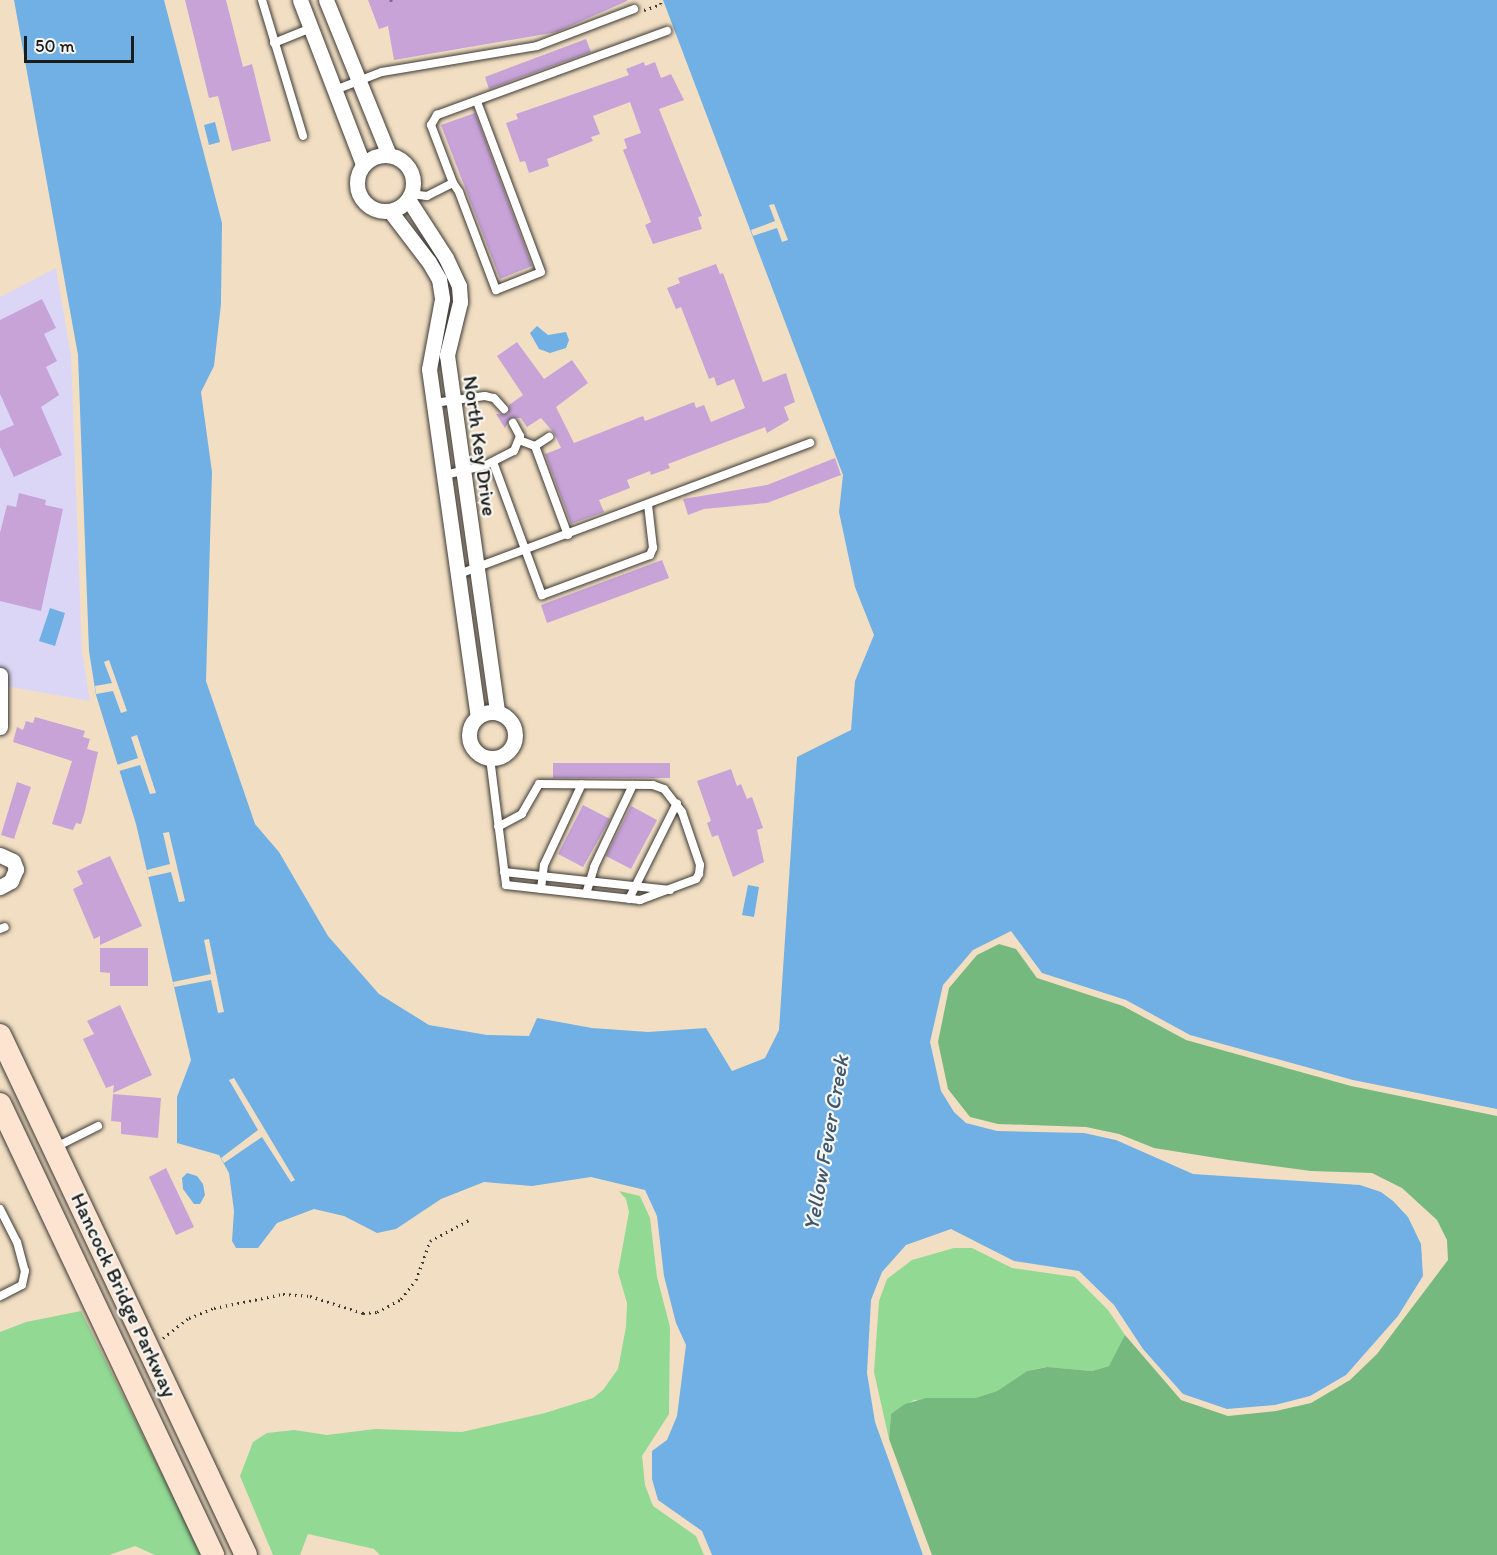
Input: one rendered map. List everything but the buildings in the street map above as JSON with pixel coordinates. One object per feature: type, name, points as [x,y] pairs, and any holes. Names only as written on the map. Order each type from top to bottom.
[{"type":"main road","name":"Hancock Bridge Parkway","points":[[0,1035],[246,1555]]},
{"type":"main road","name":"Hancock Bridge Parkway","points":[[0,1104],[120,1364],[213,1555]]},
{"type":"main road","points":[[120,1364],[150,1349]]},
{"type":"street","points":[[300,0],[363,164]]},
{"type":"street","points":[[326,0],[389,155],[410,170],[409,196],[390,211],[374,210],[361,199],[356,181],[363,164],[379,155],[389,155]]},
{"type":"street","name":"North Key Drive","points":[[409,196],[454,271],[459,286],[458,310],[447,355],[461,471],[497,712]]},
{"type":"street","name":"North Key Drive","points":[[390,211],[439,279],[442,299],[429,369],[478,717]]},
{"type":"street","points":[[0,675],[0,727]]},
{"type":"street","points":[[497,712],[512,722],[514,740],[505,754],[490,758],[476,751],[470,738],[478,717],[497,712]]},
{"type":"street","points":[[0,855],[13,861],[16,869],[11,881],[0,887]]},
{"type":"lane","points":[[262,0],[303,136]]},
{"type":"lane","points":[[335,90],[382,72],[537,46],[634,9]]},
{"type":"lane","points":[[274,43],[311,28]]},
{"type":"lane","points":[[477,102],[541,272],[496,290],[453,183],[432,119],[477,102],[667,31]]},
{"type":"lane","points":[[409,196],[427,196],[453,183]]},
{"type":"lane","points":[[434,404],[485,396],[494,398],[504,409]]},
{"type":"lane","points":[[445,475],[493,462],[514,451],[519,440],[513,423]]},
{"type":"lane","points":[[535,446],[549,437]]},
{"type":"lane","points":[[519,440],[535,446],[568,535]]},
{"type":"lane","points":[[459,574],[526,551],[810,443]]},
{"type":"lane","points":[[493,462],[542,595],[650,555],[653,548],[648,505]]},
{"type":"lane","points":[[490,758],[498,827],[506,885],[629,899],[654,898],[696,879],[700,864],[677,803],[664,789],[633,785],[538,784],[522,814],[498,827]]},
{"type":"lane","points":[[541,889],[542,876],[582,784]]},
{"type":"lane","points":[[586,894],[633,785]]},
{"type":"lane","points":[[629,899],[677,803]]},
{"type":"lane","points":[[504,872],[670,890]]},
{"type":"lane","points":[[54,1148],[98,1126]]},
{"type":"lane","points":[[0,1296],[22,1285],[25,1271],[17,1242],[1,1212]]},
{"type":"path","points":[[634,9],[640,11],[661,4],[660,0]]},
{"type":"path","points":[[150,1349],[189,1318],[256,1299],[310,1296],[363,1313],[389,1308],[416,1280],[430,1241],[469,1220]]},
{"type":"shaded area","points":[[56,268],[71,356],[82,652],[90,701],[11,687],[0,695],[0,297]]},
{"type":"green space","points":[[999,944],[1016,949],[1037,978],[1123,1006],[1186,1040],[1351,1086],[1497,1116],[1497,1555],[932,1555],[889,1439],[891,1414],[905,1404],[926,1398],[975,1398],[997,1391],[1027,1371],[1047,1367],[1092,1371],[1109,1366],[1125,1335],[1181,1400],[1228,1416],[1276,1411],[1311,1403],[1350,1380],[1377,1354],[1448,1260],[1447,1240],[1437,1220],[1402,1188],[1372,1173],[1311,1171],[1229,1160],[1154,1148],[1119,1134],[1086,1127],[998,1124],[970,1117],[948,1089],[938,1042],[949,988],[977,955]]},
{"type":"green space","points":[[619,1191],[640,1196],[650,1218],[657,1277],[670,1327],[669,1414],[642,1456],[645,1485],[653,1506],[696,1536],[704,1555],[380,1555],[374,1549],[308,1534],[300,1555],[273,1555],[240,1476],[253,1442],[267,1433],[294,1430],[327,1435],[375,1429],[462,1432],[545,1413],[593,1398],[603,1390],[618,1369],[626,1327],[627,1303],[618,1272],[629,1212],[626,1199]]},
{"type":"green space","points":[[954,1248],[972,1248],[1012,1268],[1075,1277],[1108,1310],[1125,1335],[1121,1348],[1109,1366],[1092,1371],[1046,1367],[1027,1371],[997,1391],[975,1398],[914,1400],[891,1414],[889,1439],[874,1372],[879,1301],[887,1279],[912,1260]]},
{"type":"green space","points":[[81,1311],[201,1555],[155,1555],[135,1546],[109,1555],[0,1555],[0,1332],[26,1322]]},
{"type":"water","name":"Yellow Fever Creek","points":[[14,0],[164,0],[222,223],[221,304],[214,366],[201,392],[212,472],[206,681],[255,824],[279,852],[328,936],[379,994],[429,1025],[487,1035],[529,1036],[537,1018],[592,1028],[648,1032],[706,1028],[732,1071],[765,1058],[779,1030],[797,757],[851,730],[855,681],[874,635],[855,587],[839,512],[843,475],[663,0],[1497,0],[1497,1109],[1353,1080],[1190,1035],[1126,1000],[1042,973],[1011,931],[973,950],[943,985],[930,1042],[941,1091],[954,1112],[966,1123],[997,1131],[1084,1133],[1116,1140],[1193,1174],[1360,1185],[1381,1192],[1393,1201],[1408,1217],[1421,1244],[1423,1276],[1398,1316],[1346,1375],[1310,1396],[1275,1405],[1227,1409],[1183,1394],[1143,1349],[1114,1305],[1079,1271],[1014,1261],[951,1229],[906,1245],[882,1272],[871,1300],[867,1373],[875,1422],[923,1555],[712,1555],[702,1531],[658,1500],[652,1479],[652,1451],[667,1440],[677,1416],[686,1345],[676,1323],[664,1276],[657,1216],[645,1190],[591,1177],[532,1186],[484,1182],[441,1199],[396,1229],[377,1233],[344,1216],[314,1209],[277,1223],[258,1248],[236,1248],[232,1241],[234,1211],[229,1173],[219,1155],[177,1143],[177,1097],[191,1060],[136,824],[96,695],[89,651],[78,355]]},
{"type":"water","points":[[215,122],[220,142],[209,145],[204,125]]},
{"type":"water","points":[[537,326],[548,335],[566,332],[569,340],[566,348],[550,353],[539,349],[530,333]]},
{"type":"water","points":[[50,608],[65,613],[55,646],[39,641]]},
{"type":"water","points":[[748,885],[759,887],[754,917],[742,915]]},
{"type":"water","points":[[187,1173],[197,1176],[203,1184],[205,1195],[200,1204],[194,1204],[183,1189],[182,1178]]},
{"type":"pier","points":[[774,204],[788,240],[782,242],[777,228],[753,236],[751,230],[775,221],[769,205]]},
{"type":"pier","points":[[109,660],[127,711],[121,713],[113,691],[96,694],[95,686],[112,683],[104,662]]},
{"type":"pier","points":[[137,735],[156,793],[150,794],[140,765],[119,771],[117,765],[138,758],[131,737]]},
{"type":"pier","points":[[169,832],[185,901],[179,902],[171,872],[148,877],[147,870],[170,864],[163,833]]},
{"type":"pier","points":[[209,939],[224,1012],[218,1013],[211,980],[174,987],[173,982],[211,974],[204,940]]},
{"type":"pier","points":[[234,1078],[295,1180],[291,1182],[262,1137],[224,1163],[221,1158],[258,1130],[229,1080]]}]
